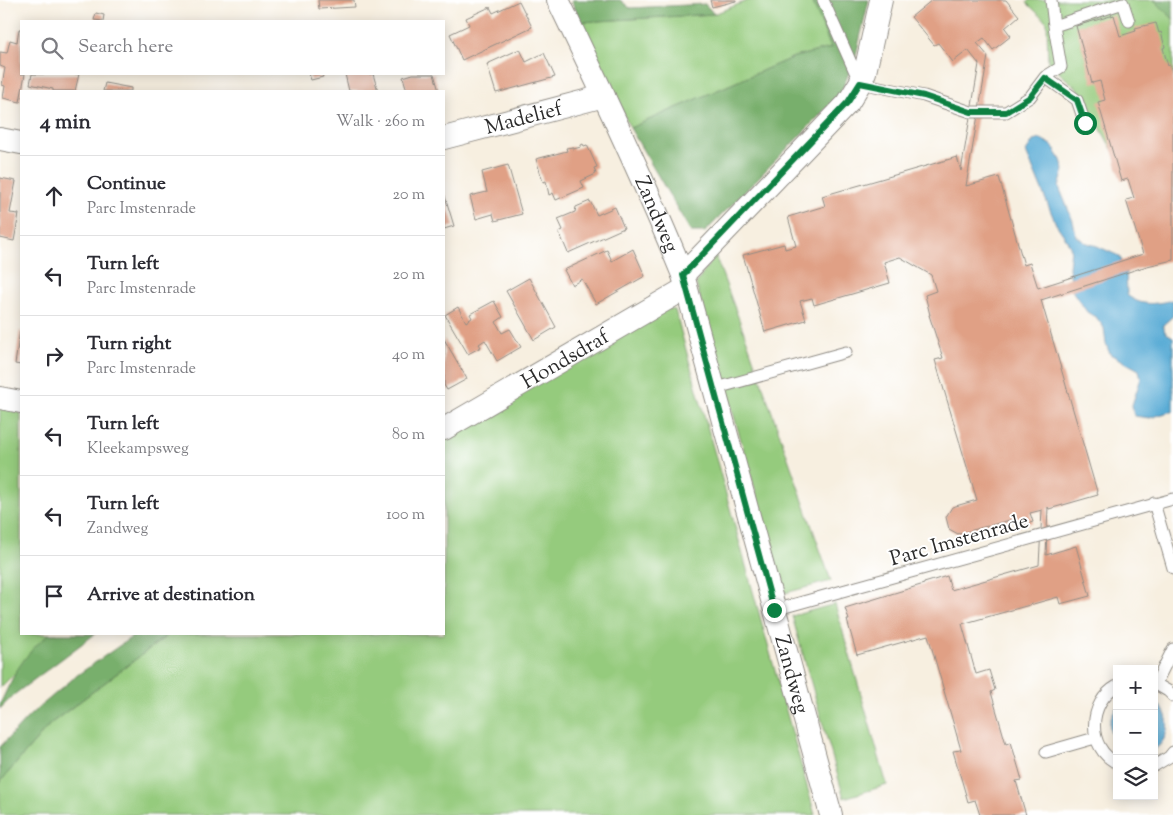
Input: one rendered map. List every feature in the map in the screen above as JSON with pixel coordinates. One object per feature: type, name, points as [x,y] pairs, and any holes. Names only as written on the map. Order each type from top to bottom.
[{"type":"street","name":"Zandweg","points":[[558,0],[663,226],[684,282],[831,815]]},
{"type":"street","name":"Hondsdraf","points":[[445,427],[684,282],[848,102],[860,83],[868,62],[881,0]]},
{"type":"street","name":"Madelief","points":[[445,138],[604,96]]},
{"type":"street","points":[[0,139],[20,143]]},
{"type":"street","points":[[0,398],[20,402]]},
{"type":"lane","points":[[823,0],[860,83],[924,96],[971,112],[1006,112],[1030,97],[1045,78],[1062,66],[1051,0]]},
{"type":"lane","points":[[1054,26],[1123,3],[1130,22]]},
{"type":"lane","points":[[1045,78],[1077,100],[1085,123]]},
{"type":"lane","points":[[713,389],[846,352]]},
{"type":"lane","name":"Parc Imstenrade","points":[[774,610],[1173,499]]},
{"type":"lane","points":[[1154,503],[1173,568]]},
{"type":"lane","points":[[1158,677],[1173,649]]},
{"type":"lane","points":[[1158,685],[1173,696]]},
{"type":"lane","points":[[1113,689],[1103,696],[1096,709],[1094,724],[1096,738],[1102,751],[1113,760]]},
{"type":"lane","points":[[1046,752],[1096,738]]},
{"type":"lane","points":[[1158,764],[1169,758],[1173,752]]},
{"type":"green space","points":[[571,0],[620,0],[630,8],[705,4],[714,14],[581,22]]},
{"type":"green space","points":[[749,0],[812,0],[831,48],[794,57],[630,128],[581,22],[714,14]]},
{"type":"green space","points":[[812,0],[869,0],[856,55],[840,95],[705,232],[691,232],[630,128],[794,57],[831,48]]},
{"type":"green space","points":[[1029,0],[1158,0],[1173,18],[1173,235],[1122,167],[1079,90],[1048,63],[1047,22],[1027,3]]},
{"type":"green space","points":[[1154,0],[1173,0],[1173,19]]},
{"type":"green space","points":[[715,255],[831,581],[785,593],[696,284]]},
{"type":"green space","points":[[667,308],[675,310],[815,815],[0,815],[0,782],[50,724],[168,635],[445,635],[445,436]]},
{"type":"green space","points":[[0,406],[20,413],[20,635],[55,635],[0,688]]},
{"type":"green space","points":[[835,604],[887,785],[844,798],[792,616]]},
{"type":"green space","points":[[48,635],[94,635],[15,694],[0,709],[0,704],[20,666]]},
{"type":"green space","points":[[135,635],[168,635],[50,724],[0,782],[0,747],[29,716],[76,676]]},
{"type":"water","points":[[1041,139],[1052,145],[1061,160],[1064,170],[1059,187],[1073,221],[1076,235],[1084,242],[1119,256],[1126,268],[1127,295],[1149,304],[1173,300],[1173,316],[1163,325],[1165,332],[1173,337],[1173,412],[1150,418],[1134,416],[1132,405],[1141,378],[1139,370],[1110,354],[1106,344],[1104,328],[1097,318],[1087,312],[1073,292],[1069,268],[1071,249],[1056,224],[1026,152],[1033,141]]},
{"type":"water","points":[[1158,704],[1167,719],[1166,732],[1158,747]]},
{"type":"water","points":[[1113,714],[1113,737],[1110,731]]},
{"type":"building","points":[[318,0],[354,0],[355,7],[319,9]]},
{"type":"building","points":[[710,0],[736,0],[736,1],[712,7]]},
{"type":"building","points":[[932,0],[1006,0],[1019,16],[1005,28],[1011,36],[993,50],[984,38],[977,43],[988,56],[966,186],[999,177],[1024,265],[1030,263],[1038,288],[1143,254],[1126,200],[1134,198],[1128,179],[1121,181],[1098,102],[1105,100],[1100,81],[1092,83],[1076,26],[1114,15],[1120,36],[1136,31],[1135,28],[1156,23],[1159,33],[1161,32],[1168,66],[1170,65],[1173,75],[1173,260],[1147,266],[1041,300],[1098,495],[1049,509],[1048,507],[1046,555],[1076,546],[1090,596],[1060,604],[1058,597],[962,624],[976,674],[989,670],[995,690],[991,692],[1006,744],[1011,742],[1022,780],[1016,781],[1026,815],[980,815],[975,800],[968,802],[953,751],[961,750],[928,635],[857,655],[847,620],[849,620],[845,608],[947,576],[951,590],[1039,565],[1042,510],[1030,513],[1033,522],[1017,527],[1014,519],[958,534],[949,529],[946,517],[952,507],[977,500],[935,360],[943,358],[929,315],[925,295],[936,291],[931,275],[900,257],[884,262],[890,283],[814,305],[812,298],[800,301],[806,320],[765,332],[743,255],[784,244],[785,249],[796,246],[788,217],[825,206],[822,196],[957,157],[961,171],[979,64],[968,50],[953,62],[938,43],[934,45],[911,17]]},
{"type":"building","points":[[519,1],[532,27],[462,60],[450,34],[469,25],[466,18],[490,7],[493,13]]},
{"type":"building","points":[[96,13],[104,15],[103,20],[94,20]]},
{"type":"building","points":[[20,29],[20,75],[25,75],[22,90],[20,90],[20,102],[3,98],[5,86],[2,85],[5,68],[0,66],[0,52],[7,53],[10,40],[17,42]]},
{"type":"building","points":[[520,49],[526,62],[544,53],[555,77],[496,93],[487,64]]},
{"type":"building","points":[[32,75],[79,75],[75,90],[53,90],[30,84]]},
{"type":"building","points":[[309,75],[322,75],[323,77],[311,80]]},
{"type":"building","points":[[345,75],[373,75],[378,90],[349,90]]},
{"type":"building","points":[[410,75],[434,75],[439,90],[407,90],[403,77]]},
{"type":"building","points":[[105,83],[131,88],[131,90],[103,90]]},
{"type":"building","points":[[583,144],[584,146],[587,145],[597,167],[594,168],[596,174],[581,181],[584,188],[556,200],[553,193],[549,195],[546,181],[543,182],[536,159],[567,151],[566,148],[581,147]]},
{"type":"building","points":[[508,165],[522,214],[495,221],[493,214],[476,219],[470,196],[487,192],[482,172]]},
{"type":"building","points":[[0,178],[16,181],[10,213],[19,214],[14,241],[0,238]]},
{"type":"building","points":[[445,196],[454,226],[445,229]]},
{"type":"building","points":[[590,201],[597,215],[615,207],[624,228],[568,253],[559,232],[563,230],[558,219],[575,212],[576,207]]},
{"type":"building","points":[[633,249],[645,276],[596,304],[582,279],[572,285],[564,270],[607,250],[612,261]]},
{"type":"building","points":[[529,278],[556,327],[534,340],[506,291]]},
{"type":"building","points":[[494,301],[503,317],[496,322],[502,333],[510,329],[521,347],[497,361],[485,340],[479,344],[481,347],[468,354],[445,315],[458,307],[466,322],[472,318],[470,314]]},
{"type":"building","points":[[20,331],[20,365],[15,364]]},
{"type":"building","points":[[445,341],[467,379],[447,390],[445,387]]},
{"type":"route","points":[[774,610],[696,329],[683,275],[848,102],[860,83],[924,96],[971,112],[1006,112],[1030,97],[1045,78],[1077,100],[1085,123]]}]
